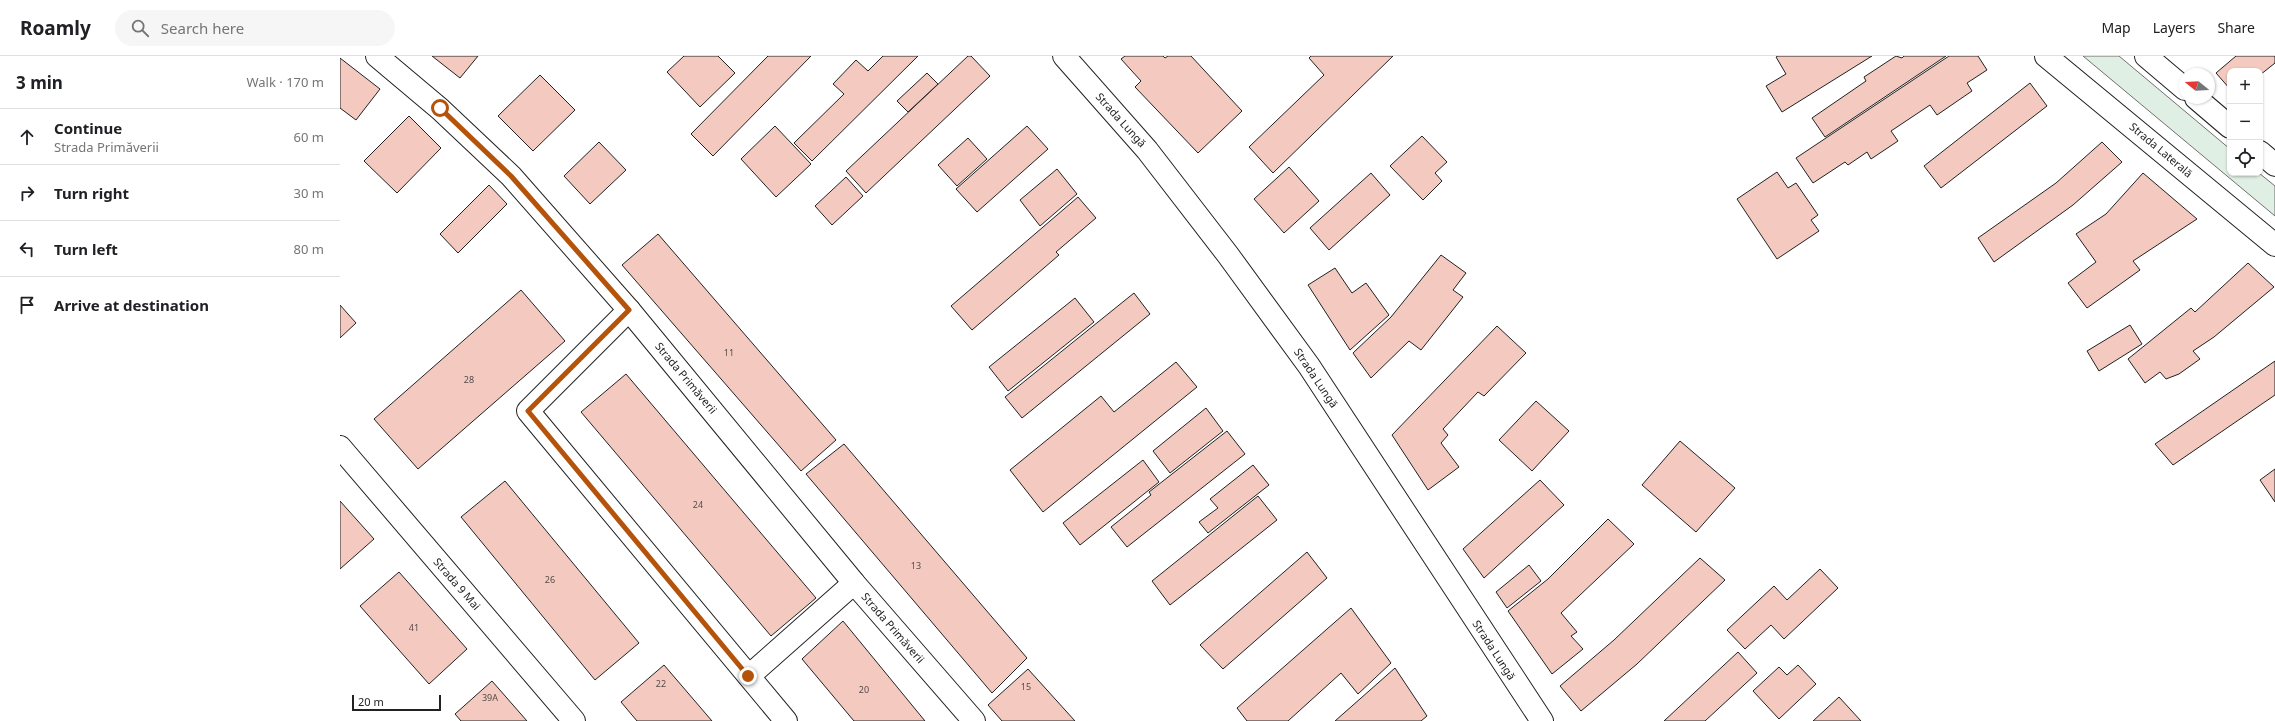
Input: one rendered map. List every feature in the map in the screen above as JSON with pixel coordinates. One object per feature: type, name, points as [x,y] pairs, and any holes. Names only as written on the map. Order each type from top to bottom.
[{"type":"main road","name":"Strada Primăverii","points":[[377,56],[440,108],[511,176],[629,310],[854,582],[974,721]]},
{"type":"main road","name":"Strada Lungă","points":[[1064,56],[1147,150],[1228,255],[1309,366],[1542,721]]},
{"type":"main road","name":"Strada Laterală","points":[[2046,56],[2275,245]]},
{"type":"main road","points":[[2146,56],[2179,84]]},
{"type":"main road","points":[[2203,104],[2227,124]]},
{"type":"main road","points":[[2263,155],[2275,165]]},
{"type":"main road","points":[[629,310],[528,411],[786,721]]},
{"type":"main road","name":"Strada 9 Mai","points":[[340,447],[574,721]]},
{"type":"main road","points":[[748,676],[854,582]]},
{"type":"green space","points":[[2083,56],[2119,56],[2227,146],[2227,176]]},
{"type":"green space","points":[[2227,176],[2263,176],[2275,186],[2275,216]]},
{"type":"building","points":[[432,56],[478,56],[460,78]]},
{"type":"building","points":[[684,56],[718,56],[735,73],[700,107],[667,72]]},
{"type":"building","points":[[768,56],[811,56],[713,156],[691,134]]},
{"type":"building","points":[[883,56],[918,56],[812,161],[794,143],[844,94],[833,84],[856,60],[868,71]]},
{"type":"building","points":[[968,56],[971,56],[990,76],[866,193],[846,171]]},
{"type":"building","points":[[1125,56],[1163,56],[1165,58],[1168,56],[1191,56],[1242,111],[1198,153],[1135,87],[1141,81],[1121,59]]},
{"type":"building","points":[[1311,56],[1393,56],[1273,173],[1249,147],[1324,75],[1309,58]]},
{"type":"building","points":[[1872,56],[1782,112],[1766,86],[1786,74],[1776,57]]},
{"type":"building","points":[[1896,56],[1902,58],[1904,56],[1946,56],[1825,137],[1812,118],[1866,81],[1864,77]]},
{"type":"building","points":[[1949,56],[1978,56],[1987,70],[1967,83],[1972,91],[1937,115],[1930,105],[1891,131],[1898,141],[1871,159],[1867,152],[1848,165],[1845,162],[1813,183],[1796,158]]},
{"type":"building","points":[[2236,56],[2275,56],[2275,63],[2263,73],[2263,68],[2227,68],[2227,86],[2216,73]]},
{"type":"building","points":[[340,58],[380,89],[356,120],[340,108]]},
{"type":"building","points":[[927,73],[938,84],[908,112],[897,101]]},
{"type":"building","points":[[540,75],[575,110],[533,151],[498,116]]},
{"type":"building","points":[[2030,83],[2047,106],[1941,188],[1924,166]]},
{"type":"building","points":[[409,116],[441,148],[397,193],[364,161]]},
{"type":"building","points":[[775,126],[811,164],[776,197],[741,159]]},
{"type":"building","points":[[1027,126],[1048,149],[977,212],[956,189]]},
{"type":"building","points":[[1422,136],[1447,162],[1435,173],[1442,181],[1423,200],[1390,166]]},
{"type":"building","points":[[968,138],[987,159],[957,186],[938,165]]},
{"type":"building","points":[[599,142],[626,170],[590,204],[564,176]]},
{"type":"building","points":[[2102,142],[2122,162],[2073,205],[1994,262],[1978,238],[2056,183]]},
{"type":"building","points":[[1289,167],[1319,201],[1284,233],[1254,199]]},
{"type":"building","points":[[1057,169],[1077,194],[1040,226],[1020,200]]},
{"type":"building","points":[[1777,172],[1788,188],[1796,183],[1818,215],[1811,220],[1819,231],[1777,259],[1737,199]]},
{"type":"building","points":[[1371,173],[1390,195],[1329,250],[1310,228]]},
{"type":"building","points":[[2143,173],[2197,219],[2133,261],[2140,270],[2087,308],[2068,283],[2096,262],[2076,234],[2106,214]]},
{"type":"building","points":[[846,177],[863,196],[832,225],[815,206]]},
{"type":"building","points":[[489,185],[507,204],[458,253],[440,234]]},
{"type":"building","points":[[1078,197],[1096,218],[1056,252],[1059,255],[972,330],[951,306]]},
{"type":"building","points":[[658,234],[836,440],[801,471],[622,265]]},
{"type":"building","points":[[1441,255],[1466,273],[1453,290],[1463,297],[1421,350],[1409,341],[1371,378],[1353,353],[1391,317]]},
{"type":"building","points":[[2248,263],[2274,287],[2214,337],[2193,351],[2200,359],[2179,374],[2166,379],[2160,372],[2145,383],[2128,359],[2191,308],[2195,312]]},
{"type":"building","points":[[1335,268],[1352,293],[1366,283],[1389,315],[1350,350],[1308,285]]},
{"type":"building","points":[[521,290],[565,341],[418,469],[374,419]]},
{"type":"building","points":[[1134,293],[1150,314],[1022,418],[1005,397]]},
{"type":"building","points":[[1075,298],[1094,322],[1008,391],[989,367]]},
{"type":"building","points":[[340,305],[356,323],[340,338]]},
{"type":"building","points":[[2130,325],[2142,344],[2099,371],[2087,351]]},
{"type":"building","points":[[1497,326],[1526,353],[1484,396],[1478,392],[1443,429],[1448,435],[1441,443],[1459,467],[1428,490],[1392,435]]},
{"type":"building","points":[[2275,361],[2275,395],[2173,465],[2155,444]]},
{"type":"building","points":[[1176,362],[1197,387],[1043,512],[1010,470],[1101,396],[1114,412]]},
{"type":"building","points":[[626,374],[816,598],[771,636],[581,412]]},
{"type":"building","points":[[1536,401],[1569,431],[1532,471],[1499,440]]},
{"type":"building","points":[[1206,408],[1223,431],[1170,473],[1153,451]]},
{"type":"building","points":[[1227,431],[1245,454],[1127,547],[1111,527],[1151,495],[1149,492]]},
{"type":"building","points":[[1680,441],[1735,488],[1696,532],[1642,485]]},
{"type":"building","points":[[844,444],[1027,658],[992,693],[806,474]]},
{"type":"building","points":[[1143,460],[1159,482],[1080,545],[1063,523]]},
{"type":"building","points":[[1253,465],[1269,485],[1208,533],[1199,522],[1218,508],[1210,499]]},
{"type":"building","points":[[2275,469],[2275,502],[2260,480]]},
{"type":"building","points":[[1540,480],[1564,505],[1484,578],[1463,549]]},
{"type":"building","points":[[505,481],[639,643],[595,680],[461,517]]},
{"type":"building","points":[[1258,496],[1277,520],[1170,605],[1152,581]]},
{"type":"building","points":[[340,501],[374,539],[340,569]]},
{"type":"building","points":[[1608,519],[1634,544],[1561,613],[1577,632],[1571,636],[1583,649],[1552,674],[1508,611],[1548,579]]},
{"type":"building","points":[[1307,552],[1327,578],[1223,669],[1200,645]]},
{"type":"building","points":[[1700,558],[1725,580],[1637,664],[1581,711],[1560,686],[1614,640]]},
{"type":"building","points":[[1529,565],[1541,581],[1507,608],[1496,592]]},
{"type":"building","points":[[1820,569],[1838,588],[1784,639],[1771,625],[1745,649],[1727,630],[1774,586],[1787,600]]},
{"type":"building","points":[[399,572],[467,649],[429,684],[360,606]]},
{"type":"building","points":[[1351,608],[1391,663],[1358,694],[1341,673],[1288,721],[1247,721],[1237,708]]},
{"type":"building","points":[[843,621],[925,721],[854,721],[802,659]]},
{"type":"building","points":[[1738,652],[1757,673],[1705,721],[1664,721]]},
{"type":"building","points":[[664,665],[712,721],[637,721],[621,702]]},
{"type":"building","points":[[1798,665],[1816,684],[1779,719],[1753,691],[1779,667],[1787,675]]},
{"type":"building","points":[[1395,668],[1427,716],[1421,721],[1335,721]]},
{"type":"building","points":[[1028,669],[1075,721],[1002,721],[988,705]]},
{"type":"building","points":[[492,681],[527,721],[461,721],[455,714]]},
{"type":"building","points":[[1839,697],[1861,721],[1813,721]]},
{"type":"route","points":[[440,108],[511,176],[629,310],[528,411],[748,676]]}]
